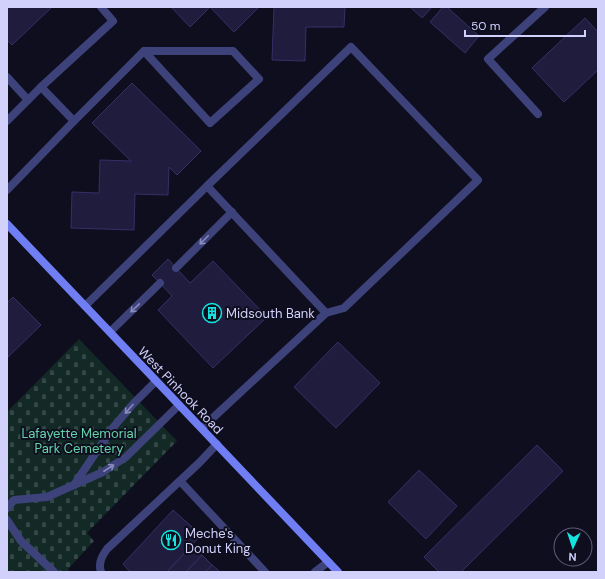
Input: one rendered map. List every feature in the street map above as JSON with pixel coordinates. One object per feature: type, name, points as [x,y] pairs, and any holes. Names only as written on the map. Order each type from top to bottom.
[{"type":"main road","name":"West Pinhook Road","points":[[7,224],[338,572]]},
{"type":"lane","points":[[7,120],[113,21],[101,7]]},
{"type":"lane","points":[[538,114],[488,59],[545,7]]},
{"type":"lane","points":[[84,306],[351,48],[478,180],[344,308],[326,313],[202,428]]},
{"type":"lane","points":[[7,190],[144,52],[233,51],[259,79],[210,123],[144,52]]},
{"type":"lane","points":[[7,77],[28,100]]},
{"type":"lane","points":[[41,87],[74,121]]},
{"type":"lane","points":[[207,186],[326,313]]},
{"type":"lane","points":[[176,268],[232,212]]},
{"type":"lane","points":[[110,332],[160,283]]},
{"type":"lane","points":[[74,485],[111,430],[133,404],[156,381]]},
{"type":"lane","points":[[7,508],[14,500],[47,497],[103,472],[126,457],[179,405]]},
{"type":"lane","points":[[101,572],[99,568],[101,557],[107,549],[180,481],[217,444]]},
{"type":"lane","points":[[180,481],[265,572]]},
{"type":"lane","points":[[7,520],[21,541],[54,572]]},
{"type":"lane","points":[[315,572],[328,562]]},
{"type":"green space","name":"Lafayette Memorial Park Cemetery","points":[[79,339],[177,441],[87,533],[94,541],[68,569],[71,572],[7,572],[7,412]]},
{"type":"building","points":[[7,7],[52,7],[12,45],[7,40]]},
{"type":"building","points":[[171,7],[210,7],[190,27]]},
{"type":"building","points":[[210,7],[259,7],[234,32]]},
{"type":"building","points":[[274,7],[345,7],[344,27],[306,27],[305,61],[272,60]]},
{"type":"building","points":[[410,7],[432,7],[422,18]]},
{"type":"building","points":[[443,7],[447,7],[479,36],[465,53],[430,22]]},
{"type":"building","points":[[585,18],[598,32],[598,70],[564,102],[532,68]]},
{"type":"building","points":[[132,83],[201,151],[177,175],[169,167],[168,195],[135,194],[134,230],[71,228],[72,192],[99,193],[100,160],[131,161],[92,123]]},
{"type":"building","name":"Midsouth Bank","points":[[168,259],[190,283],[213,261],[267,317],[213,368],[158,310],[172,296],[152,275]]},
{"type":"building","points":[[13,297],[41,325],[7,358],[7,303]]},
{"type":"building","points":[[338,342],[380,383],[336,428],[294,387]]},
{"type":"building","points":[[537,445],[563,471],[461,572],[439,572],[424,557]]},
{"type":"building","points":[[419,470],[457,506],[426,539],[388,502]]},
{"type":"building","name":"Meche's Donut King","points":[[173,510],[201,535],[167,572],[130,572],[123,564]]},
{"type":"building","points":[[191,546],[202,555],[186,572],[167,572]]},
{"type":"building","points":[[202,555],[212,565],[205,572],[186,572]]},
{"type":"building","points":[[212,565],[217,569],[220,572],[205,572]]},
{"type":"place","name":"Midsouth Bank","points":[[212,313]]},
{"type":"place","name":"Meche's Donut King","points":[[171,540]]}]
